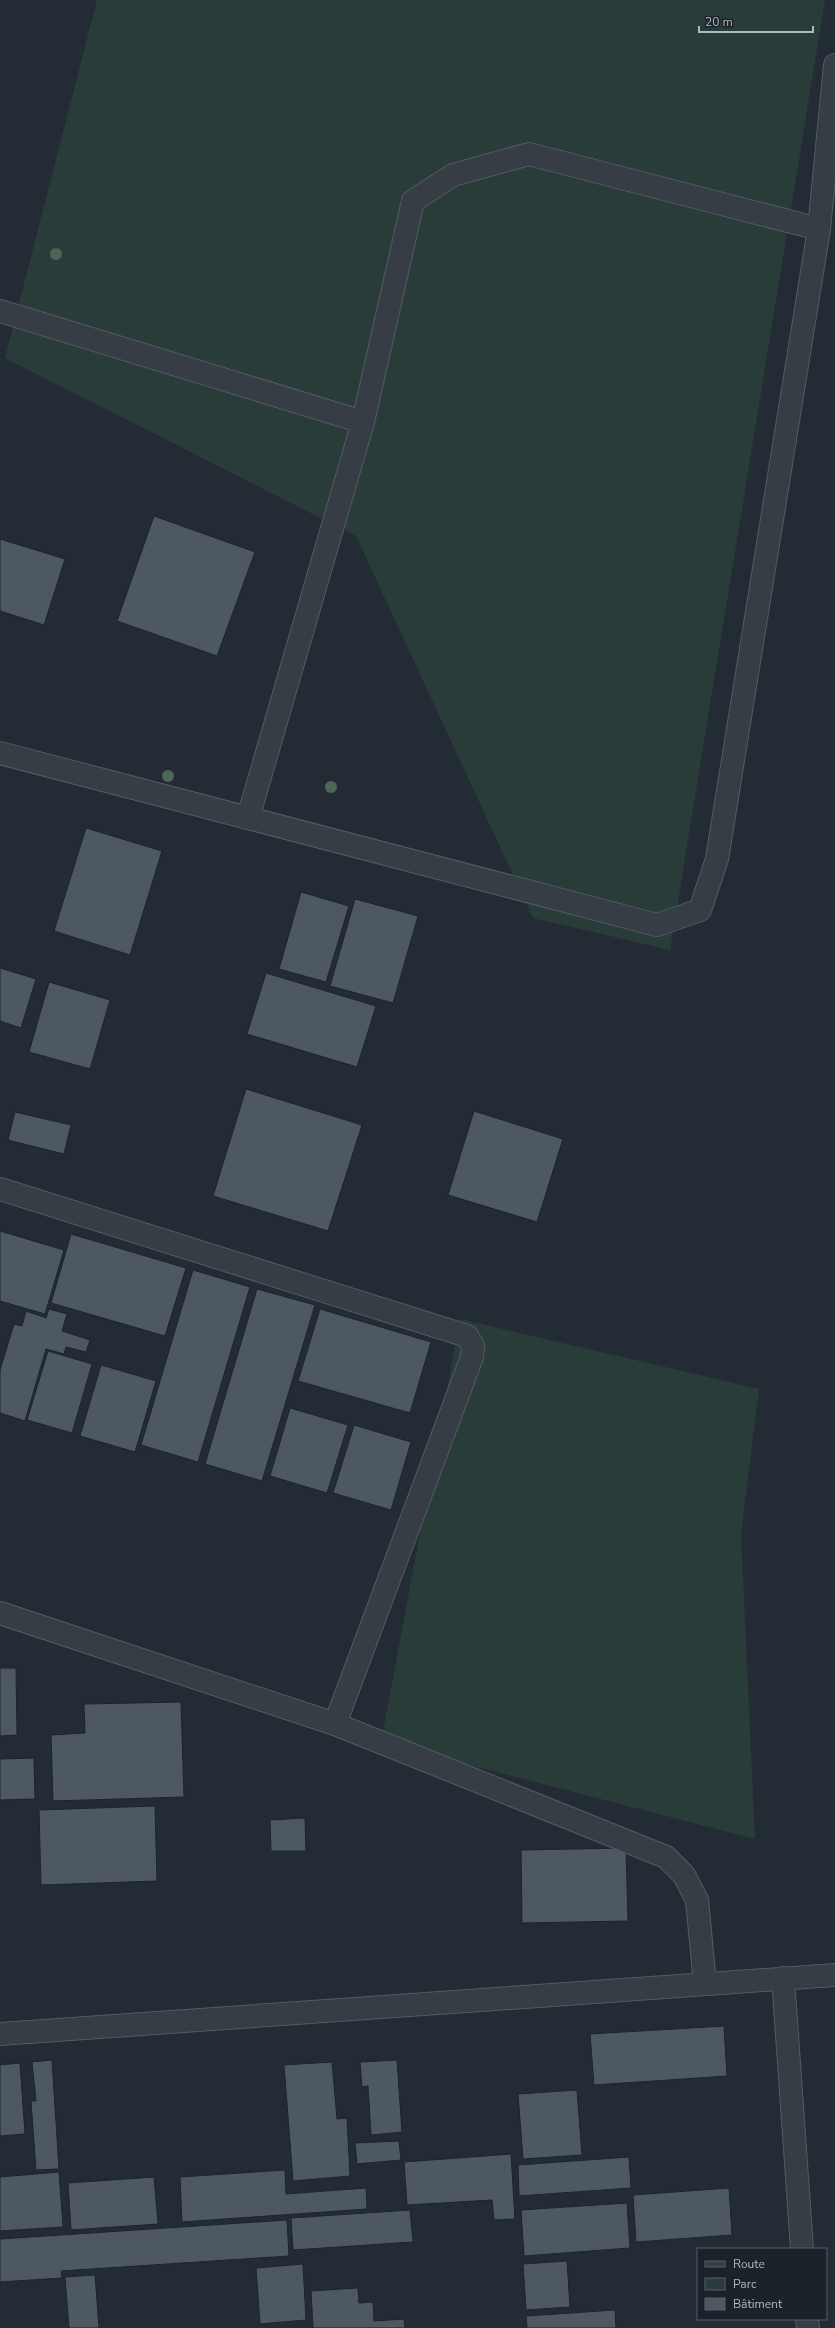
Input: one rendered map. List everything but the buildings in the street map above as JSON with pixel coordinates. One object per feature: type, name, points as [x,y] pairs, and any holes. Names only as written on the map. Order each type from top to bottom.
[{"type":"street","points":[[0,753],[657,925],[700,910],[717,859],[819,229],[835,65]]},
{"type":"street","points":[[248,818],[363,422],[413,201],[453,176],[529,154],[819,229]]},
{"type":"street","points":[[0,311],[363,422]]},
{"type":"street","points":[[0,1189],[467,1336],[473,1346],[472,1357],[335,1724]]},
{"type":"street","points":[[0,1613],[335,1724],[666,1857],[684,1875],[697,1900],[705,1984]]},
{"type":"street","points":[[0,2034],[835,1975]]},
{"type":"street","points":[[783,1978],[802,2248]]},
{"type":"green space","points":[[97,0],[825,0],[670,950],[533,918],[356,536],[5,358]]},
{"type":"green space","points":[[460,1319],[759,1389],[741,1533],[755,1839],[381,1742]]}]
